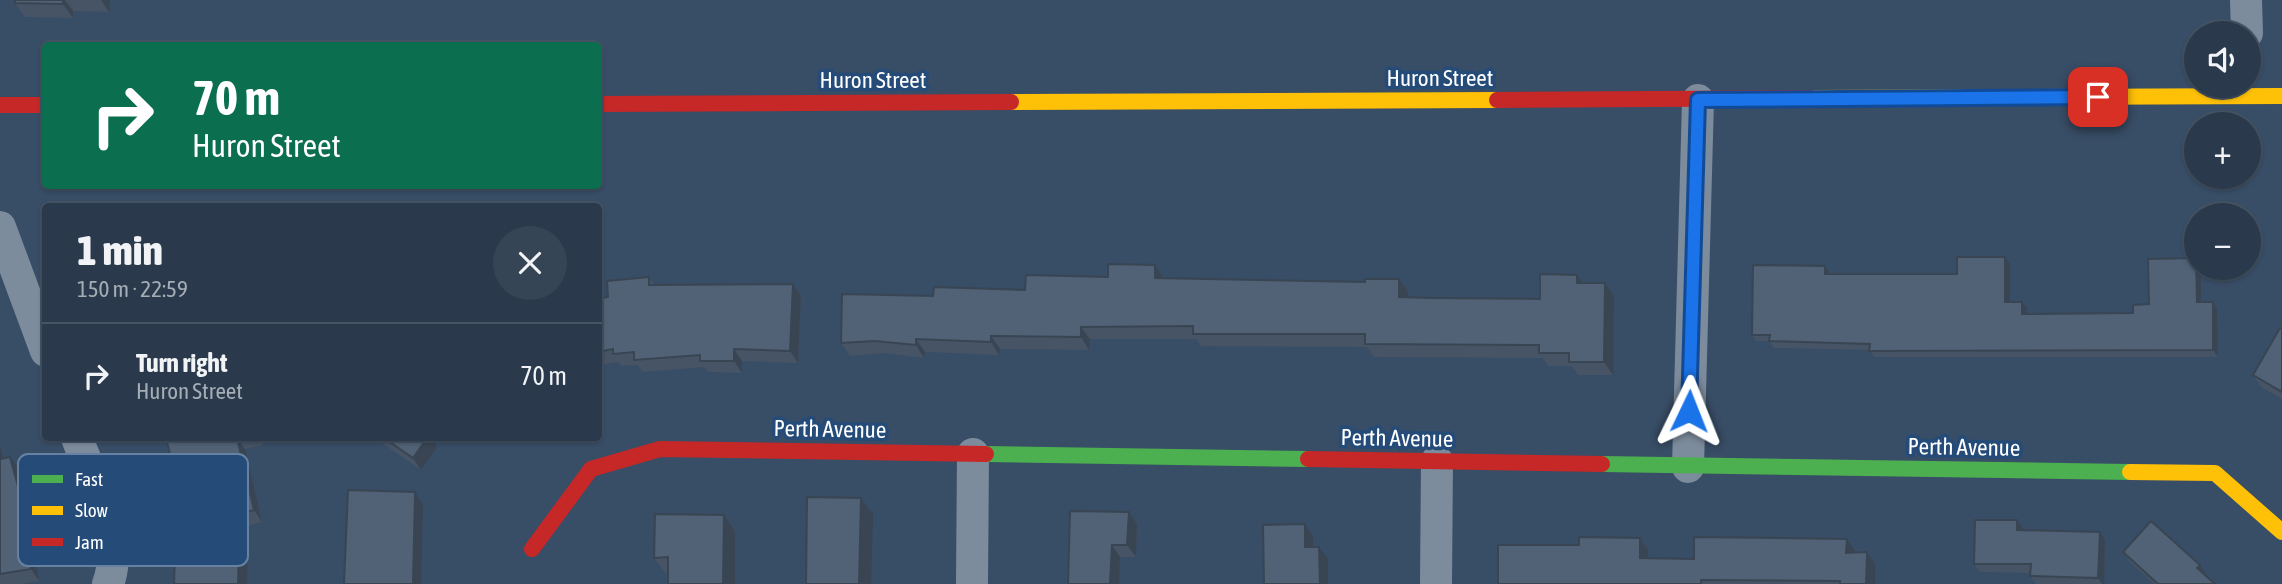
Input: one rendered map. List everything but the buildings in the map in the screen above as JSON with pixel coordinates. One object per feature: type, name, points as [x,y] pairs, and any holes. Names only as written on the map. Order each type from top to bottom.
[{"type":"street","points":[[2246,0],[2247,21]]},
{"type":"street","name":"Huron Street","points":[[602,104],[1698,100],[2184,92]]},
{"type":"street","name":"Huron Street","points":[[2261,93],[2282,96]]},
{"type":"street","points":[[1688,467],[1698,100]]},
{"type":"street","points":[[0,105],[42,105]]},
{"type":"street","points":[[0,227],[42,340]]},
{"type":"street","name":"Perth Avenue","points":[[532,550],[591,469],[660,449],[1688,467],[2215,473],[2282,532]]},
{"type":"street","points":[[972,584],[973,454]]},
{"type":"street","points":[[1436,584],[1437,461]]},
{"type":"street","points":[[108,584],[113,566]]},
{"type":"traffic: fast","points":[[986,454],[1308,459]]},
{"type":"traffic: fast","points":[[1602,464],[2130,472]]},
{"type":"traffic: slow","points":[[1811,98],[2282,96]]},
{"type":"traffic: slow","points":[[1011,102],[1497,100]]},
{"type":"traffic: slow","points":[[2130,472],[2215,473],[2282,532]]},
{"type":"traffic: jam","points":[[1497,100],[1811,98]]},
{"type":"traffic: jam","points":[[602,104],[1011,102]]},
{"type":"traffic: jam","points":[[0,105],[42,105]]},
{"type":"traffic: jam","points":[[532,549],[591,469],[660,449],[986,454]]},
{"type":"traffic: jam","points":[[1308,459],[1602,464]]},
{"type":"route","points":[[1689,411],[1698,100],[2098,97]]}]
